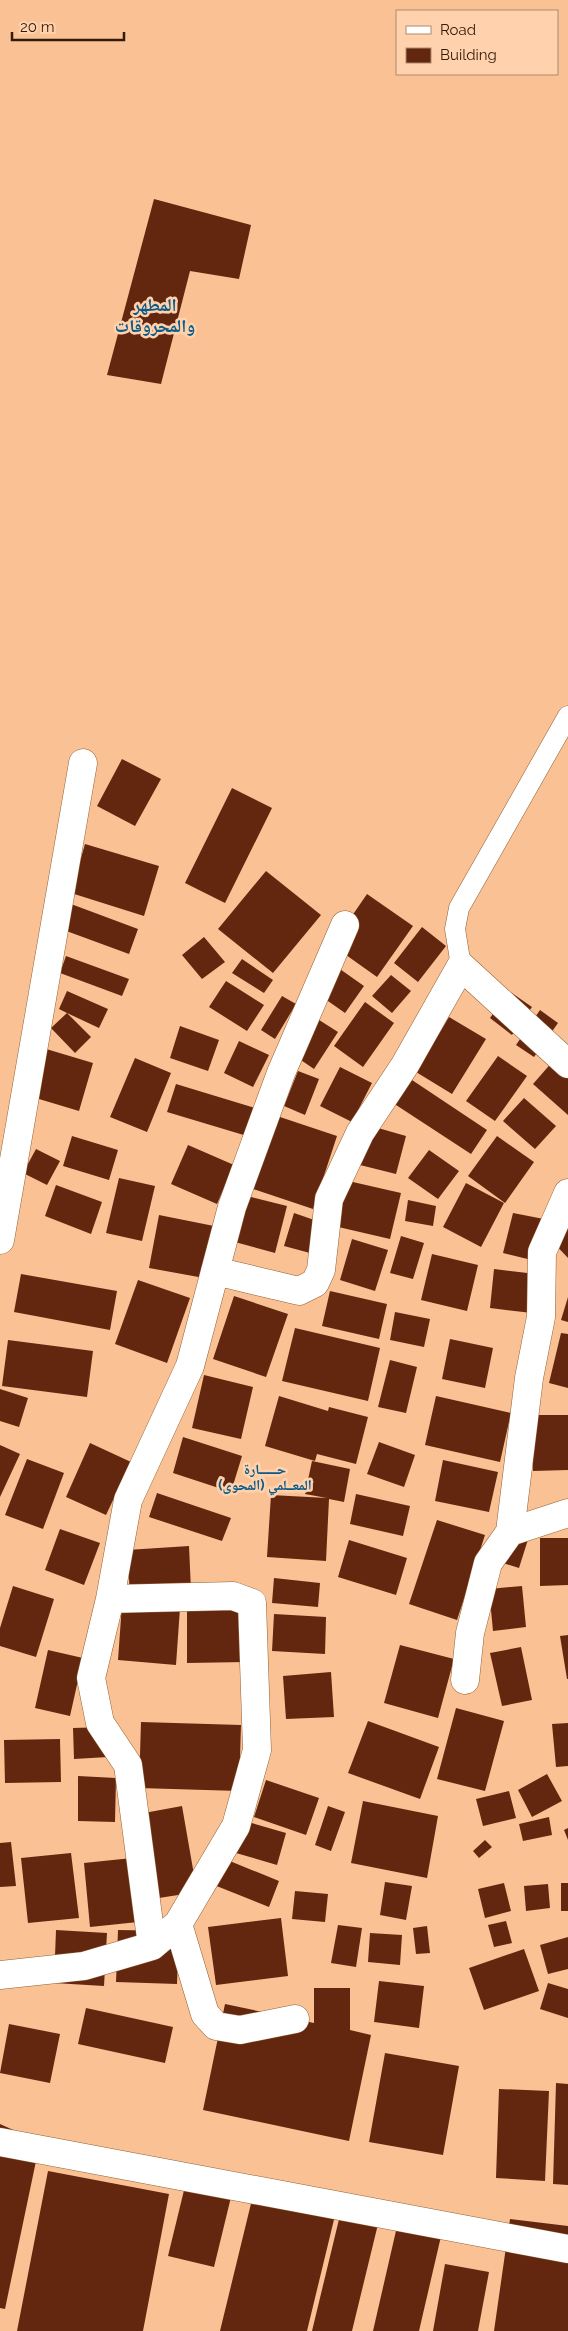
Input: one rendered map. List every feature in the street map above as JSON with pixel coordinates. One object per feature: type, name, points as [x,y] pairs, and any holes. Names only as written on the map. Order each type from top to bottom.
[{"type":"street","points":[[0,1240],[84,763]]},
{"type":"street","points":[[152,1946],[128,1765],[100,1723],[91,1678],[110,1599],[128,1500],[190,1366],[232,1207],[281,1073],[344,925]]},
{"type":"street","points":[[215,1271],[299,1291],[315,1283],[321,1270],[329,1199],[360,1133],[405,1065],[460,966],[568,1064]]},
{"type":"street","points":[[465,1680],[470,1633],[488,1564],[510,1532],[529,1378],[541,1317],[542,1252],[568,1193]]},
{"type":"street","points":[[510,1532],[568,1513]]},
{"type":"street","points":[[0,1975],[84,1966],[152,1946],[178,1924],[236,1826],[257,1750],[252,1603],[233,1596],[110,1599]]},
{"type":"street","points":[[178,1924],[205,2014],[216,2026],[240,2030],[295,2019]]},
{"type":"street","points":[[0,2142],[568,2249]]},
{"type":"lane","points":[[460,966],[455,929],[458,908],[568,716]]},
{"type":"building","points":[[154,199],[251,225],[239,279],[190,271],[161,384],[107,375]]},
{"type":"building","points":[[122,759],[161,779],[135,826],[97,806]]},
{"type":"building","points":[[232,788],[272,808],[225,903],[185,883]]},
{"type":"building","points":[[85,844],[159,866],[144,916],[71,893]]},
{"type":"building","points":[[266,871],[321,915],[273,973],[218,929]]},
{"type":"building","points":[[367,894],[413,926],[377,977],[332,945]]},
{"type":"building","points":[[71,904],[138,929],[129,954],[61,929]]},
{"type":"building","points":[[422,927],[446,946],[418,982],[394,963]]},
{"type":"building","points":[[204,937],[225,962],[202,979],[182,955]]},
{"type":"building","points":[[66,956],[129,979],[122,996],[60,973]]},
{"type":"building","points":[[242,959],[273,980],[264,993],[232,973]]},
{"type":"building","points":[[337,967],[364,986],[345,1013],[318,994]]},
{"type":"building","points":[[391,975],[411,991],[392,1013],[372,996]]},
{"type":"building","points":[[226,981],[264,1005],[247,1031],[209,1007]]},
{"type":"building","points":[[67,991],[108,1009],[99,1028],[59,1009]]},
{"type":"building","points":[[509,991],[532,1007],[512,1035],[490,1018]]},
{"type":"building","points":[[282,996],[296,1004],[275,1039],[261,1030]]},
{"type":"building","points":[[365,1002],[394,1023],[363,1067],[334,1046]]},
{"type":"building","points":[[540,1010],[558,1023],[534,1057],[516,1045]]},
{"type":"building","points":[[67,1013],[91,1037],[75,1053],[51,1028]]},
{"type":"building","points":[[449,1017],[486,1039],[452,1094],[416,1072]]},
{"type":"building","points":[[316,1018],[338,1032],[314,1069],[292,1054]]},
{"type":"building","points":[[180,1026],[219,1040],[208,1071],[170,1058]]},
{"type":"building","points":[[239,1041],[269,1055],[253,1087],[224,1073]]},
{"type":"building","points":[[568,1044],[568,1115],[533,1084]]},
{"type":"building","points":[[43,1048],[93,1063],[79,1111],[29,1096]]},
{"type":"building","points":[[498,1056],[527,1076],[495,1121],[466,1101]]},
{"type":"building","points":[[135,1058],[171,1073],[147,1132],[110,1117]]},
{"type":"building","points":[[340,1067],[372,1083],[352,1122],[320,1106]]},
{"type":"building","points":[[298,1071],[319,1079],[305,1115],[284,1106]]},
{"type":"building","points":[[409,1078],[487,1130],[471,1154],[393,1103]]},
{"type":"building","points":[[176,1084],[255,1108],[247,1136],[167,1112]]},
{"type":"building","points":[[524,1098],[556,1126],[535,1149],[503,1121]]},
{"type":"building","points":[[271,1114],[337,1136],[313,1209],[247,1187]]},
{"type":"building","points":[[371,1126],[406,1136],[396,1174],[360,1165]]},
{"type":"building","points":[[72,1136],[118,1150],[109,1180],[63,1166]]},
{"type":"building","points":[[497,1136],[534,1162],[505,1203],[468,1176]]},
{"type":"building","points":[[188,1145],[234,1165],[217,1204],[171,1184]]},
{"type":"building","points":[[36,1149],[60,1161],[47,1185],[23,1173]]},
{"type":"building","points":[[429,1150],[459,1171],[438,1199],[408,1178]]},
{"type":"building","points":[[119,1178],[155,1186],[142,1241],[106,1233]]},
{"type":"building","points":[[344,1180],[401,1193],[390,1239],[334,1226]]},
{"type":"building","points":[[466,1183],[504,1203],[481,1247],[443,1227]]},
{"type":"building","points":[[56,1185],[102,1202],[91,1234],[45,1216]]},
{"type":"building","points":[[247,1196],[287,1206],[275,1253],[235,1242]]},
{"type":"building","points":[[408,1200],[436,1206],[433,1226],[405,1221]]},
{"type":"building","points":[[294,1213],[320,1222],[310,1253],[284,1246]]},
{"type":"building","points":[[513,1213],[549,1220],[540,1262],[503,1253]]},
{"type":"building","points":[[159,1215],[214,1226],[204,1278],[149,1268]]},
{"type":"building","points":[[568,1224],[568,1258],[551,1240]]},
{"type":"building","points":[[401,1236],[424,1243],[413,1279],[390,1273]]},
{"type":"building","points":[[352,1239],[388,1250],[375,1291],[340,1280]]},
{"type":"building","points":[[432,1254],[478,1265],[467,1311],[421,1300]]},
{"type":"building","points":[[494,1269],[536,1274],[532,1313],[490,1308]]},
{"type":"building","points":[[21,1274],[117,1291],[110,1330],[14,1312]]},
{"type":"building","points":[[138,1280],[190,1298],[167,1363],[115,1344]]},
{"type":"building","points":[[330,1291],[387,1304],[379,1339],[322,1326]]},
{"type":"building","points":[[234,1296],[288,1314],[266,1377],[213,1359]]},
{"type":"building","points":[[568,1297],[568,1322],[561,1320]]},
{"type":"building","points":[[395,1312],[430,1319],[424,1347],[390,1340]]},
{"type":"building","points":[[295,1328],[380,1348],[368,1401],[282,1381]]},
{"type":"building","points":[[561,1333],[568,1334],[568,1388],[549,1383]]},
{"type":"building","points":[[450,1339],[493,1348],[485,1388],[442,1379]]},
{"type":"building","points":[[8,1340],[93,1351],[87,1397],[2,1386]]},
{"type":"building","points":[[390,1360],[417,1367],[406,1413],[378,1407]]},
{"type":"building","points":[[204,1375],[253,1387],[241,1439],[192,1428]]},
{"type":"building","points":[[0,1389],[28,1398],[19,1427],[0,1421]]},
{"type":"building","points":[[279,1396],[328,1411],[329,1407],[368,1417],[356,1464],[317,1454],[315,1461],[265,1446]]},
{"type":"building","points":[[436,1396],[511,1413],[500,1462],[425,1445]]},
{"type":"building","points":[[533,1415],[568,1415],[568,1470],[533,1471]]},
{"type":"building","points":[[183,1437],[242,1456],[231,1492],[173,1473]]},
{"type":"building","points":[[379,1442],[415,1455],[404,1487],[367,1474]]},
{"type":"building","points":[[90,1443],[131,1462],[106,1515],[66,1497]]},
{"type":"building","points":[[0,1445],[20,1454],[0,1497]]},
{"type":"building","points":[[27,1459],[64,1473],[43,1529],[5,1515]]},
{"type":"building","points":[[443,1460],[498,1472],[489,1512],[435,1501]]},
{"type":"building","points":[[312,1461],[350,1469],[344,1502],[329,1499],[326,1561],[267,1557],[271,1495],[327,1498],[305,1494]]},
{"type":"building","points":[[157,1493],[231,1518],[222,1541],[149,1517]]},
{"type":"building","points":[[356,1494],[410,1506],[403,1536],[350,1524]]},
{"type":"building","points":[[437,1520],[485,1535],[457,1620],[409,1604]]},
{"type":"building","points":[[60,1529],[100,1543],[84,1585],[45,1570]]},
{"type":"building","points":[[531,1530],[519,1568],[490,1559]]},
{"type":"building","points":[[540,1538],[568,1538],[568,1585],[540,1586]]},
{"type":"building","points":[[349,1540],[407,1558],[396,1595],[338,1577]]},
{"type":"building","points":[[189,1546],[191,1590],[130,1594],[127,1550]]},
{"type":"building","points":[[274,1578],[320,1583],[318,1607],[272,1603]]},
{"type":"building","points":[[13,1586],[54,1599],[36,1657],[0,1646],[0,1628]]},
{"type":"building","points":[[522,1586],[526,1627],[493,1631],[489,1589]]},
{"type":"building","points":[[122,1604],[180,1608],[176,1665],[118,1660]]},
{"type":"building","points":[[187,1608],[246,1608],[246,1662],[187,1663]]},
{"type":"building","points":[[274,1614],[326,1617],[325,1654],[272,1651]]},
{"type":"building","points":[[568,1635],[568,1679],[567,1679],[560,1636]]},
{"type":"building","points":[[400,1645],[454,1659],[438,1718],[384,1703]]},
{"type":"building","points":[[521,1647],[532,1700],[502,1706],[490,1653]]},
{"type":"building","points":[[48,1650],[83,1658],[70,1716],[35,1708]]},
{"type":"building","points":[[331,1672],[334,1717],[286,1719],[283,1676]]},
{"type":"building","points":[[456,1708],[504,1721],[485,1791],[437,1779]]},
{"type":"building","points":[[368,1721],[439,1747],[420,1799],[348,1773]]},
{"type":"building","points":[[141,1722],[241,1725],[239,1791],[139,1788]]},
{"type":"building","points":[[568,1723],[568,1766],[556,1767],[552,1724]]},
{"type":"building","points":[[107,1727],[108,1757],[74,1759],[73,1728]]},
{"type":"building","points":[[60,1739],[61,1782],[5,1783],[4,1740]]},
{"type":"building","points":[[547,1774],[562,1801],[532,1817],[518,1790]]},
{"type":"building","points":[[78,1776],[116,1778],[115,1822],[78,1821]]},
{"type":"building","points":[[266,1780],[319,1798],[306,1835],[254,1817]]},
{"type":"building","points":[[509,1791],[516,1818],[483,1826],[476,1799]]},
{"type":"building","points":[[363,1801],[438,1816],[427,1878],[351,1863]]},
{"type":"building","points":[[182,1806],[197,1892],[159,1898],[144,1813]]},
{"type":"building","points":[[328,1806],[345,1812],[331,1851],[315,1845]]},
{"type":"building","points":[[549,1817],[552,1835],[523,1841],[519,1824]]},
{"type":"building","points":[[245,1821],[286,1833],[277,1865],[236,1853]]},
{"type":"building","points":[[568,1828],[568,1840],[564,1830]]},
{"type":"building","points":[[485,1840],[492,1847],[479,1858],[473,1851]]},
{"type":"building","points":[[11,1842],[16,1886],[0,1887],[0,1843]]},
{"type":"building","points":[[71,1853],[79,1918],[28,1923],[21,1858]]},
{"type":"building","points":[[220,1857],[279,1881],[269,1907],[209,1883]]},
{"type":"building","points":[[132,1858],[138,1922],[90,1927],[84,1863]]},
{"type":"building","points":[[385,1882],[412,1886],[406,1920],[380,1915]]},
{"type":"building","points":[[504,1883],[511,1911],[485,1918],[478,1889]]},
{"type":"building","points":[[561,1883],[568,1883],[568,1911],[561,1911]]},
{"type":"building","points":[[548,1884],[550,1908],[526,1911],[524,1886]]},
{"type":"building","points":[[295,1891],[328,1894],[325,1922],[292,1919]]},
{"type":"building","points":[[281,1918],[288,1976],[216,1985],[208,1927]]},
{"type":"building","points":[[506,1921],[512,1943],[494,1947],[488,1925]]},
{"type":"building","points":[[338,1925],[362,1928],[356,1967],[331,1963]]},
{"type":"building","points":[[427,1926],[430,1953],[416,1954],[413,1928]]},
{"type":"building","points":[[56,1930],[107,1933],[104,1986],[54,1983]]},
{"type":"building","points":[[118,1930],[179,1931],[177,1984],[116,1982]]},
{"type":"building","points":[[370,1933],[402,1935],[400,1965],[368,1962]]},
{"type":"building","points":[[568,1937],[568,1969],[548,1974],[540,1945]]},
{"type":"building","points":[[524,1949],[539,1991],[484,2010],[469,1968]]},
{"type":"building","points":[[379,1981],[424,1986],[419,2028],[374,2022]]},
{"type":"building","points":[[548,1983],[568,1989],[568,2018],[540,2009]]},
{"type":"building","points":[[314,1988],[350,1988],[350,2030],[371,2035],[349,2141],[203,2110],[225,2004],[314,2023]]},
{"type":"building","points":[[86,2008],[173,2027],[165,2063],[78,2044]]},
{"type":"building","points":[[9,2024],[60,2034],[50,2083],[0,2073]]},
{"type":"building","points":[[385,2053],[459,2066],[443,2155],[369,2142]]},
{"type":"building","points":[[556,2083],[568,2084],[568,2185],[553,2184]]},
{"type":"building","points":[[499,2089],[549,2091],[545,2181],[496,2178]]},
{"type":"building","points":[[0,2124],[40,2142],[5,2309],[0,2308]]},
{"type":"building","points":[[48,2171],[169,2194],[143,2331],[17,2331]]},
{"type":"building","points":[[186,2182],[232,2193],[214,2267],[168,2256]]},
{"type":"building","points":[[256,2183],[338,2203],[307,2331],[220,2331]]},
{"type":"building","points":[[341,2211],[379,2220],[352,2331],[312,2331]]},
{"type":"building","points":[[510,2219],[568,2226],[568,2331],[494,2331]]},
{"type":"building","points":[[398,2222],[442,2232],[419,2331],[373,2331]]},
{"type":"building","points":[[445,2264],[489,2272],[478,2331],[433,2331]]},
{"type":"district","name":"المطهر والمحروقات","points":[[155,314]]},
{"type":"district","name":"حــــــارة المعــلمي (المحوى)","points":[[265,1478]]}]
